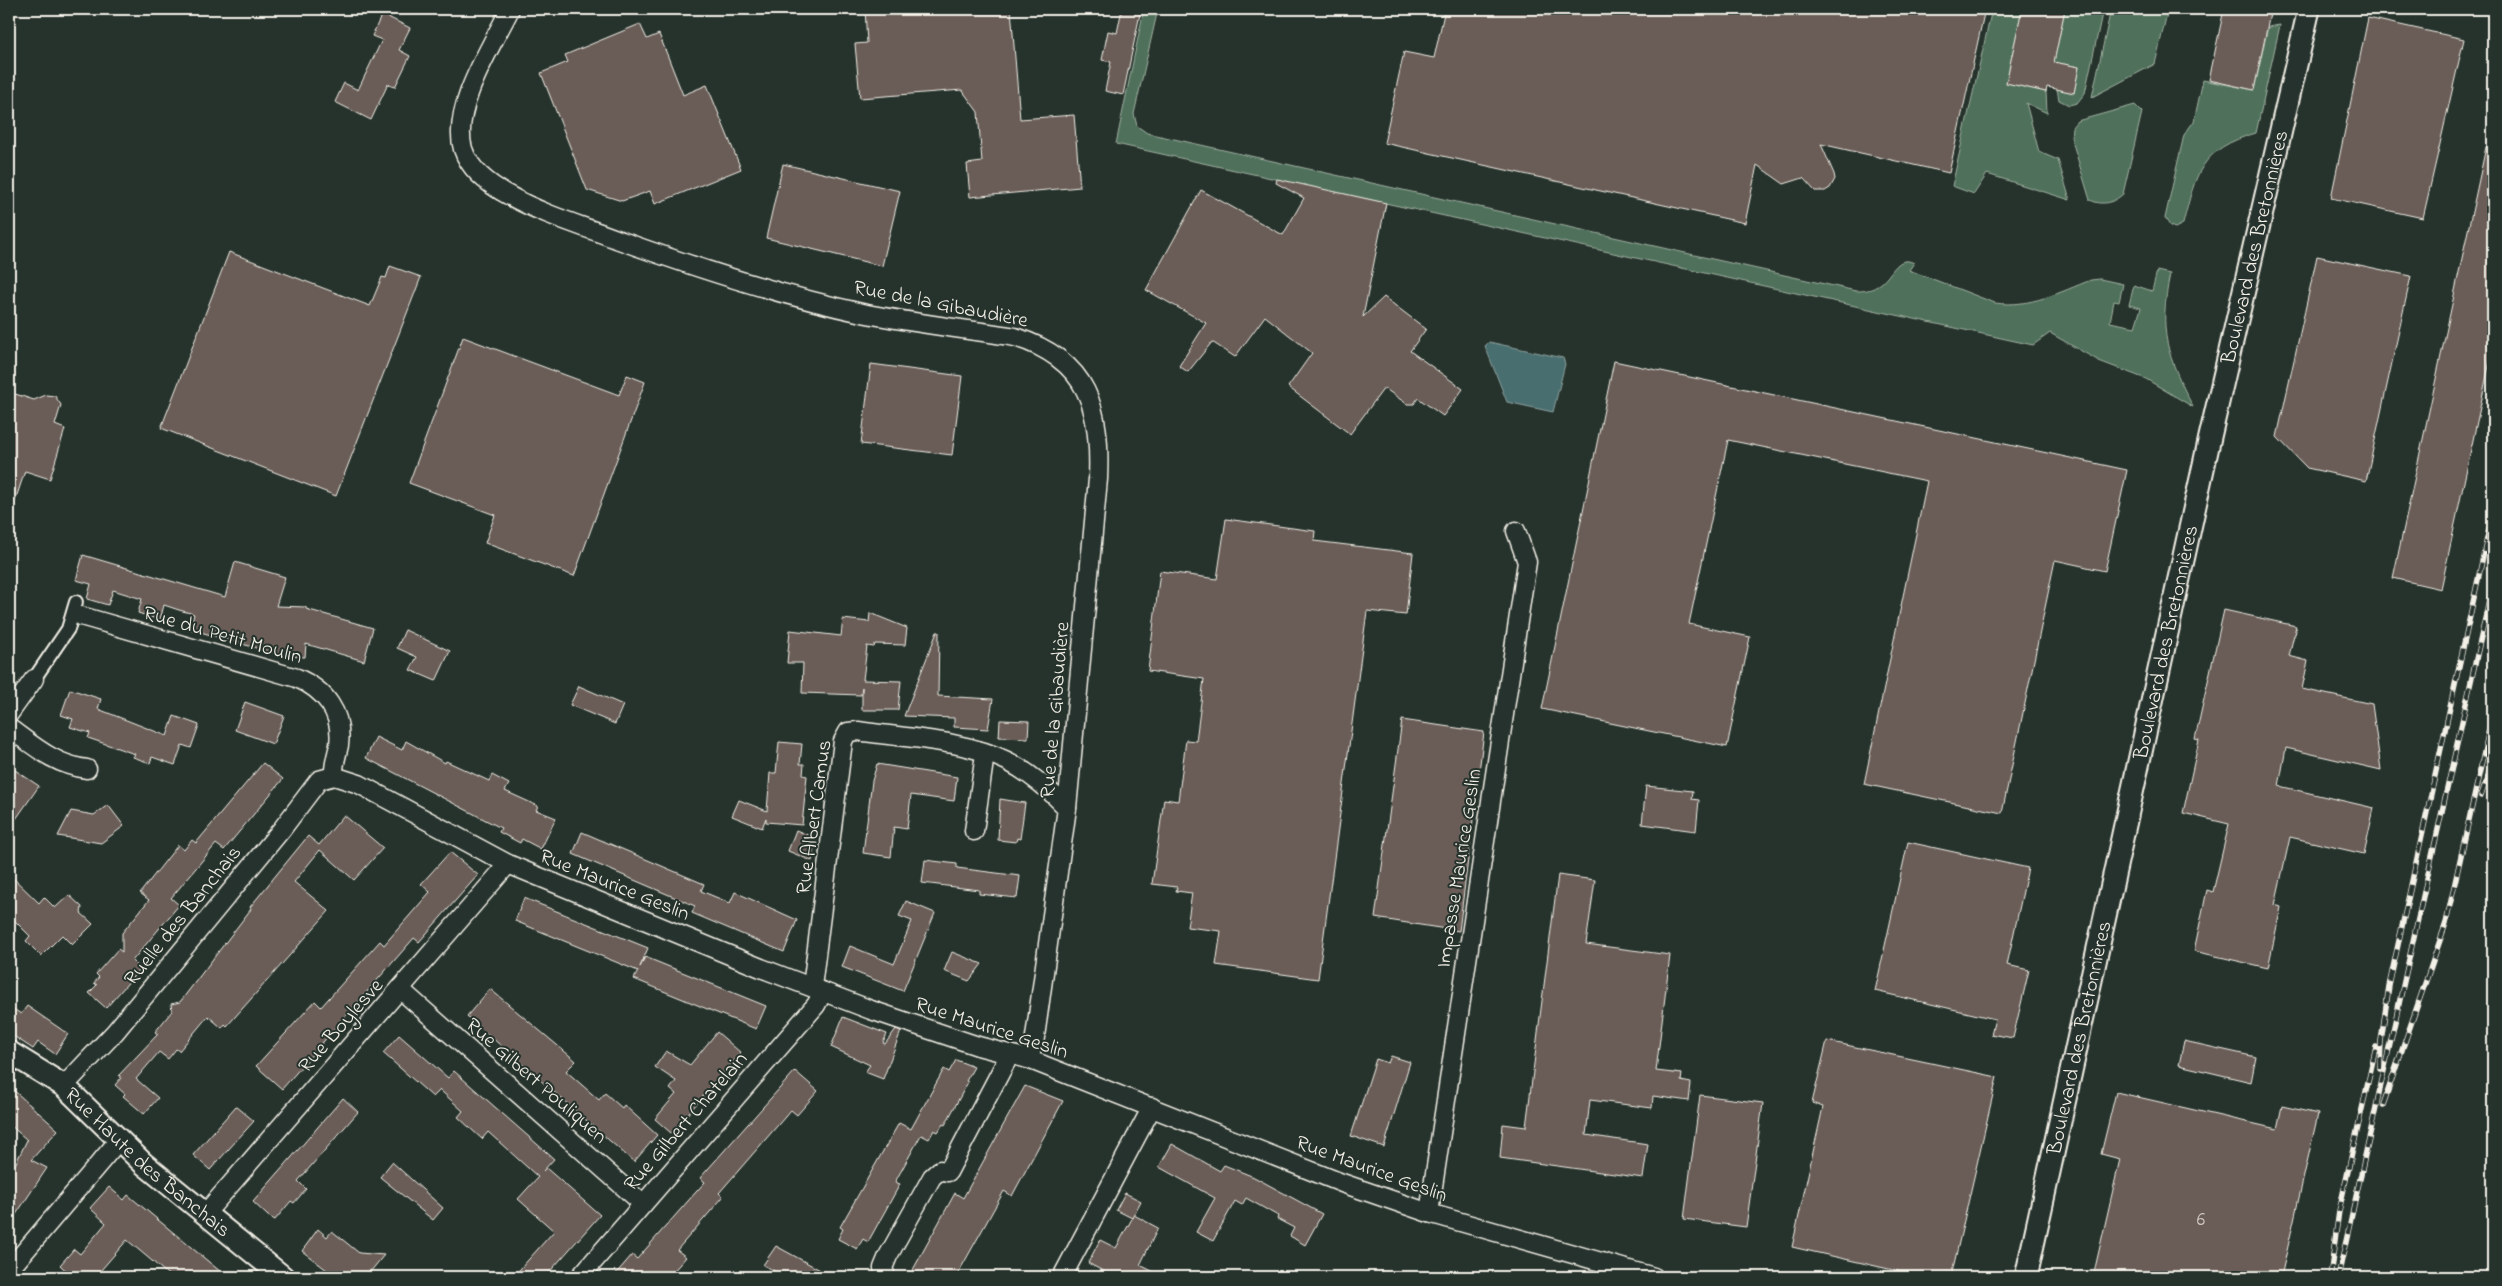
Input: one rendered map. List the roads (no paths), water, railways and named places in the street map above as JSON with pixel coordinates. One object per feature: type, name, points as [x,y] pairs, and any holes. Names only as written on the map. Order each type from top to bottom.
[{"type":"street","name":"Rue de la Gibaudière","points":[[510,9],[474,84],[460,126],[464,151],[471,165],[480,176],[510,196],[534,208],[738,281],[863,313],[1015,337],[1030,342],[1061,360],[1075,374],[1093,407],[1097,420],[1099,454],[1068,808],[1034,1044],[1028,1059]]},
{"type":"street","name":"Boulevard des Bretonnières","points":[[2026,1277],[2210,437],[2309,9]]},
{"type":"street","name":"Impasse Maurice Geslin","points":[[1429,1214],[1527,562],[1516,530]]},
{"type":"street","name":"Rue du Petit Moulin","points":[[9,714],[68,629],[78,609],[297,678],[312,686],[327,698],[337,718],[339,739],[334,776]]},
{"type":"street","points":[[9,728],[52,759],[62,764],[87,769]]},
{"type":"street","name":"Rue Albert Camus","points":[[818,990],[845,736],[852,730],[967,748],[1006,761],[1030,775],[1068,808]]},
{"type":"street","points":[[974,831],[985,754]]},
{"type":"street","name":"Rue Maurice Geslin","points":[[334,776],[359,784],[508,864],[818,990],[934,1032],[1028,1059],[1342,1183],[1429,1214],[1616,1272],[1654,1277]]},
{"type":"street","name":"Ruelle des Banchais","points":[[64,1086],[115,1032],[282,829],[319,780],[334,776]]},
{"type":"street","name":"Rue Boylesve","points":[[205,1214],[508,864]]},
{"type":"street","name":"Rue Gilbert Pouliquen","points":[[400,990],[643,1204]]},
{"type":"street","name":"Rue Gilbert Chatelain","points":[[580,1277],[816,1005],[818,990]]},
{"type":"street","name":"Rue Haute des Banchais","points":[[9,1052],[64,1086],[119,1140],[205,1214],[283,1277]]},
{"type":"street","points":[[886,1277],[883,1268],[888,1256],[932,1177],[940,1170],[948,1172],[1010,1054]]},
{"type":"street","points":[[1069,1275],[1152,1107]]},
{"type":"street","points":[[9,1270],[119,1140]]},
{"type":"water","points":[[1489,342],[1563,358],[1565,364],[1553,412],[1507,402],[1485,346]]},
{"type":"railway","points":[[2380,1069],[2381,1041],[2389,986],[2493,511]]},
{"type":"railway","points":[[2338,1277],[2493,583]]},
{"type":"railway","points":[[2383,1105],[2446,923],[2493,712]]},
{"type":"railway","points":[[2481,796],[2493,761]]},
{"type":"railway","points":[[2330,1277],[2339,1211],[2376,1047]]}]
